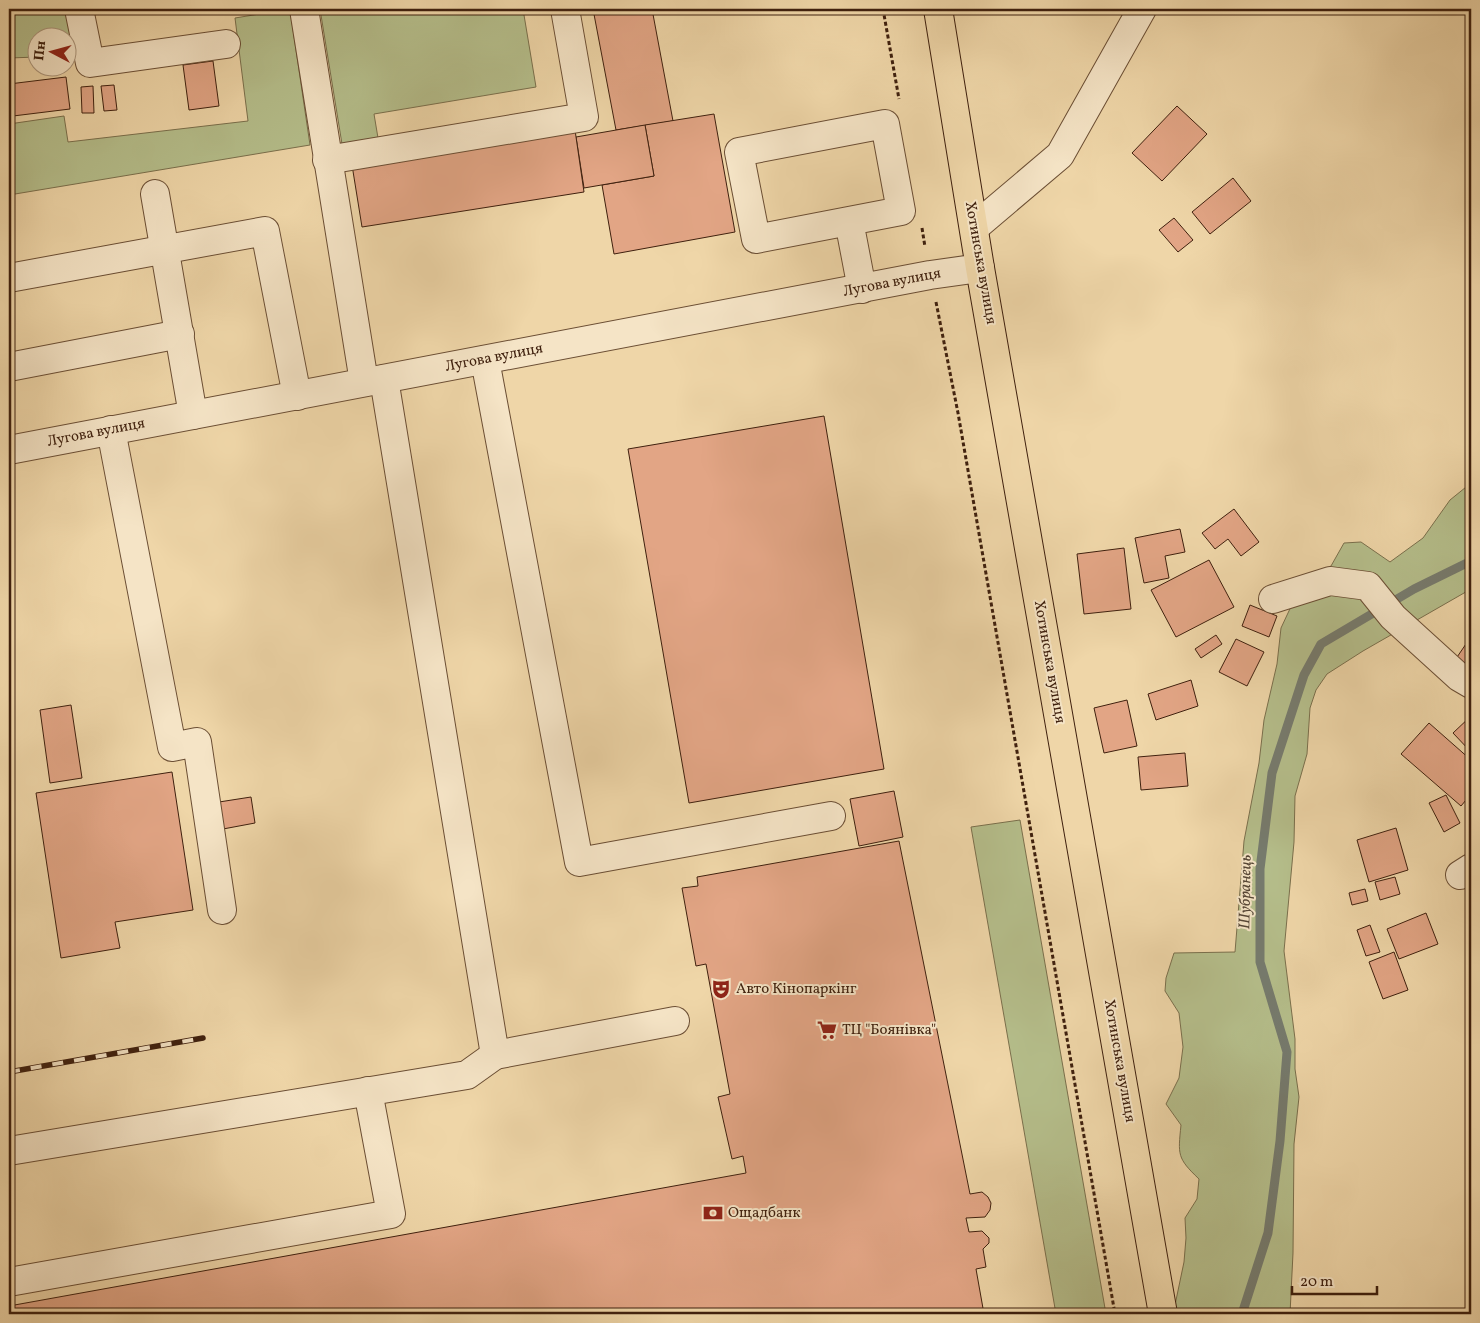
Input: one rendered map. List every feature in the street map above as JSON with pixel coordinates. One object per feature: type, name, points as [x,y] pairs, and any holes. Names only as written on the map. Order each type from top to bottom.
[{"type":"highway","name":"Хотинська вулиця","points":[[938,9],[975,227],[980,268],[1163,1314]]},
{"type":"street","points":[[79,9],[90,63],[226,44]]},
{"type":"street","points":[[304,9],[327,160],[374,381],[495,1055]]},
{"type":"street","points":[[327,160],[584,117],[564,9]]},
{"type":"street","points":[[975,227],[1060,155],[1142,9]]},
{"type":"street","points":[[884,124],[901,211],[849,221],[756,239],[739,152],[884,124]]},
{"type":"street","points":[[155,194],[193,415]]},
{"type":"street","points":[[849,221],[862,289]]},
{"type":"street","points":[[9,278],[265,230],[297,396]]},
{"type":"street","name":"Лугова вулиця","points":[[9,450],[930,275],[980,268]]},
{"type":"street","points":[[9,367],[180,334]]},
{"type":"street","points":[[485,360],[580,862],[831,816]]},
{"type":"street","points":[[111,430],[172,747],[197,742],[222,910]]},
{"type":"street","points":[[1273,599],[1330,581],[1368,586],[1393,617],[1459,677],[1471,684]]},
{"type":"street","points":[[9,1151],[467,1075],[495,1055],[675,1020]]},
{"type":"street","points":[[9,1282],[391,1214],[368,1091]]},
{"type":"path","points":[[883,9],[900,104]]},
{"type":"path","points":[[920,219],[958,413],[1114,1314]]},
{"type":"green space","points":[[9,9],[72,9],[76,28],[28,28],[28,57],[9,58]]},
{"type":"green space","points":[[290,9],[310,145],[9,195],[9,124],[64,116],[68,142],[248,121],[235,18]]},
{"type":"green space","points":[[320,9],[523,9],[536,87],[374,114],[378,138],[342,144]]},
{"type":"green space","points":[[78,40],[81,55],[78,55]]},
{"type":"green space","points":[[1471,483],[1471,589],[1363,651],[1327,674],[1316,690],[1310,708],[1307,754],[1295,796],[1294,842],[1284,951],[1295,1039],[1295,1069],[1299,1097],[1294,1144],[1293,1253],[1290,1314],[1180,1314],[1175,1305],[1184,1262],[1185,1218],[1197,1199],[1199,1179],[1183,1161],[1179,1143],[1181,1125],[1166,1104],[1179,1078],[1183,1047],[1179,1013],[1165,991],[1166,978],[1174,953],[1235,952],[1244,841],[1259,763],[1264,720],[1277,664],[1281,628],[1302,583],[1331,566],[1344,543],[1361,542],[1390,562],[1423,538],[1450,500]]},
{"type":"green space","points":[[1020,820],[1106,1314],[1056,1314],[971,827]]},
{"type":"building","points":[[593,9],[652,9],[673,121],[616,130]]},
{"type":"building","points":[[213,61],[219,106],[189,110],[183,65]]},
{"type":"building","points":[[66,78],[70,109],[13,116],[9,84]]},
{"type":"building","points":[[114,85],[117,110],[104,111],[101,86]]},
{"type":"building","points":[[93,86],[94,113],[82,113],[81,87]]},
{"type":"building","points":[[1177,106],[1207,134],[1162,181],[1132,153]]},
{"type":"building","points":[[714,114],[735,232],[614,254],[602,185],[654,176],[645,125]]},
{"type":"building","points":[[645,125],[654,176],[584,188],[576,137]]},
{"type":"building","points":[[575,130],[584,192],[362,227],[352,165]]},
{"type":"building","points":[[1233,178],[1251,201],[1210,234],[1192,212]]},
{"type":"building","points":[[1174,218],[1193,240],[1178,252],[1159,230]]},
{"type":"building","points":[[824,416],[884,769],[689,803],[628,449]]},
{"type":"building","points":[[1234,509],[1259,542],[1241,556],[1228,539],[1215,549],[1202,533]]},
{"type":"building","points":[[1180,529],[1185,552],[1165,556],[1169,578],[1144,583],[1135,538]]},
{"type":"building","points":[[1124,548],[1131,609],[1084,614],[1077,554]]},
{"type":"building","points":[[1209,560],[1234,607],[1176,637],[1151,590]]},
{"type":"building","points":[[1250,605],[1277,616],[1269,637],[1242,626]]},
{"type":"building","points":[[1216,635],[1222,644],[1201,658],[1195,649]]},
{"type":"building","points":[[1236,639],[1264,652],[1247,686],[1219,672]]},
{"type":"building","points":[[1468,641],[1471,643],[1471,676],[1453,663]]},
{"type":"building","points":[[1191,680],[1198,706],[1156,720],[1148,694]]},
{"type":"building","points":[[1127,700],[1137,746],[1104,753],[1094,708]]},
{"type":"building","points":[[71,705],[82,778],[50,783],[40,710]]},
{"type":"building","points":[[1471,716],[1471,752],[1453,733]]},
{"type":"building","points":[[1429,723],[1471,760],[1471,794],[1461,806],[1401,754]]},
{"type":"building","points":[[1185,753],[1188,786],[1141,790],[1138,757]]},
{"type":"building","points":[[172,772],[193,910],[115,922],[120,948],[61,958],[36,793]]},
{"type":"building","points":[[894,791],[903,837],[859,846],[850,799]]},
{"type":"building","points":[[1446,795],[1460,823],[1444,832],[1429,803]]},
{"type":"building","points":[[251,797],[255,823],[223,829],[219,802]]},
{"type":"building","points":[[1396,828],[1408,870],[1369,882],[1357,840]]},
{"type":"building","name":"ТЦ \"Боянівка\"","points":[[899,841],[970,1194],[982,1192],[991,1203],[990,1210],[985,1217],[966,1218],[969,1232],[982,1231],[989,1238],[989,1243],[983,1249],[986,1267],[976,1269],[984,1314],[9,1314],[9,1306],[746,1173],[743,1156],[732,1159],[718,1097],[730,1094],[706,964],[696,966],[682,888],[698,886],[697,877]]},
{"type":"building","points":[[1395,877],[1400,894],[1380,900],[1375,882]]},
{"type":"building","points":[[1365,889],[1368,901],[1352,905],[1349,893]]},
{"type":"building","points":[[1426,913],[1438,944],[1399,959],[1387,929]]},
{"type":"building","points":[[1370,925],[1380,952],[1366,956],[1357,930]]},
{"type":"building","points":[[1394,952],[1408,990],[1383,999],[1369,962]]},
{"type":"waterway","name":"Шубранець","points":[[1242,1314],[1268,1233],[1280,1141],[1287,1052],[1260,962],[1260,869],[1272,773],[1304,675],[1321,644],[1414,589],[1471,561]]},
{"type":"railway","points":[[9,1072],[203,1038]]},
{"type":"place","name":"Авто Кінопаркінг","points":[[721,989]]},
{"type":"place","name":"ТЦ \"Боянівка\"","points":[[827,1030]]},
{"type":"place","name":"Ощадбанк","points":[[713,1213]]}]
